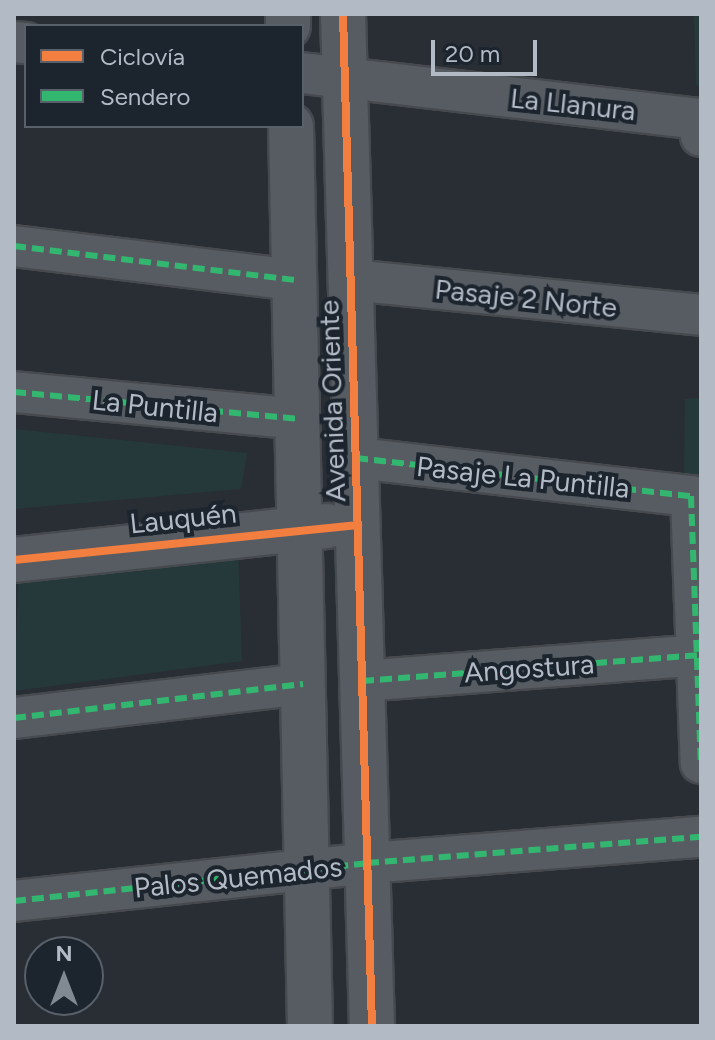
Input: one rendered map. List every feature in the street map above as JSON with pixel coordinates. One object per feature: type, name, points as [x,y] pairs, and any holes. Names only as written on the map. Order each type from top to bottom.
[{"type":"street","name":"Avenida Oriente","points":[[343,14],[372,1026]]},
{"type":"street","name":"La Llanura","points":[[304,73],[700,119]]},
{"type":"street","points":[[700,119],[701,136]]},
{"type":"street","name":"Avenida Oriente","points":[[291,128],[310,1026]]},
{"type":"street","points":[[14,246],[294,280]]},
{"type":"street","name":"Pasaje 2 Norte","points":[[351,280],[701,315]]},
{"type":"street","name":"La Puntilla","points":[[14,392],[297,419]]},
{"type":"street","name":"Pasaje La Puntilla","points":[[356,458],[691,496],[697,655]]},
{"type":"street","name":"Lauquén","points":[[14,560],[299,527],[358,525]]},
{"type":"street","points":[[697,655],[701,763]]},
{"type":"street","name":"Angostura","points":[[362,681],[697,655]]},
{"type":"street","points":[[14,718],[303,684]]},
{"type":"street","name":"Palos Quemados","points":[[14,901],[367,863],[701,837]]},
{"type":"shaded area","points":[[694,14],[701,14],[701,86],[696,85]]},
{"type":"shaded area","points":[[701,398],[701,486],[684,476],[685,399]]},
{"type":"shaded area","points":[[14,429],[247,453],[241,489],[14,509]]},
{"type":"shaded area","points":[[238,549],[242,661],[14,691],[19,572]]},
{"type":"marked path","points":[[14,246],[294,280]]},
{"type":"marked path","points":[[14,392],[297,419]]},
{"type":"marked path","points":[[356,458],[691,496],[701,763]]},
{"type":"marked path","points":[[362,681],[697,655]]},
{"type":"marked path","points":[[14,718],[303,684]]},
{"type":"marked path","points":[[14,901],[367,863],[701,837]]},
{"type":"cycle path","points":[[343,14],[372,1026]]},
{"type":"cycle path","points":[[14,560],[358,525]]}]
